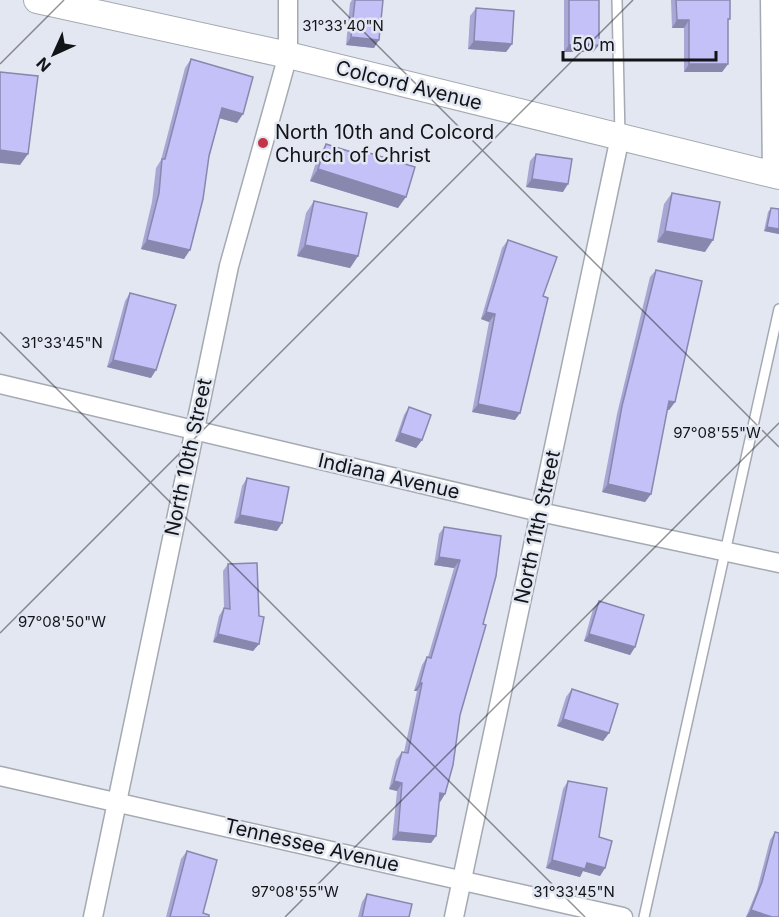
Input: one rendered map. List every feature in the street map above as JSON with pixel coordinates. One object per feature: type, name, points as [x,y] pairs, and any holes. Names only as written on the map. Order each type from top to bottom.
[{"type":"street","name":"Colcord Avenue","points":[[37,0],[288,55],[776,176]]},
{"type":"street","name":"North 10th Street","points":[[93,917],[229,266],[288,55],[288,0]]},
{"type":"street","points":[[770,0],[776,176]]},
{"type":"street","name":"North 11th Street","points":[[454,917],[620,137]]},
{"type":"street","name":"Indiana Avenue","points":[[0,384],[540,512],[779,563]]},
{"type":"street","name":"Tennessee Avenue","points":[[0,776],[462,878],[623,917]]},
{"type":"lane","points":[[616,0],[620,137]]},
{"type":"lane","points":[[644,917],[779,309]]},
{"type":"building","points":[[355,0],[383,0],[379,40],[351,37]]},
{"type":"building","points":[[569,0],[599,0],[599,45],[569,45]]},
{"type":"building","points":[[676,0],[730,0],[728,64],[689,64],[689,20],[677,20]]},
{"type":"building","points":[[476,8],[514,11],[512,44],[474,41]]},
{"type":"building","points":[[191,59],[253,77],[243,114],[222,108],[209,156],[203,199],[190,250],[147,240],[159,193],[162,159],[165,159]]},
{"type":"building","points":[[0,72],[38,76],[28,154],[0,150]]},
{"type":"building","points":[[326,144],[364,156],[366,152],[415,167],[406,197],[318,169]]},
{"type":"building","points":[[536,154],[572,159],[568,184],[532,179]]},
{"type":"building","points":[[672,193],[720,202],[713,240],[665,231]]},
{"type":"building","points":[[314,201],[367,213],[358,256],[305,245]]},
{"type":"building","points":[[771,208],[779,209],[779,229],[767,227]]},
{"type":"building","points":[[508,240],[557,257],[543,296],[548,298],[520,413],[478,404],[495,314],[486,312]]},
{"type":"building","points":[[656,270],[702,281],[675,402],[669,401],[651,494],[608,484],[622,406]]},
{"type":"building","points":[[130,293],[176,305],[156,370],[113,360]]},
{"type":"building","points":[[409,407],[431,415],[422,440],[400,433]]},
{"type":"building","points":[[247,478],[289,487],[282,523],[240,515]]},
{"type":"building","points":[[444,527],[501,536],[496,576],[483,624],[486,625],[460,715],[453,765],[445,794],[440,793],[436,836],[398,832],[402,783],[394,781],[402,752],[408,753],[422,683],[420,683],[427,657],[431,658],[460,560],[439,557]]},
{"type":"building","points":[[257,563],[259,616],[264,617],[259,644],[218,634],[224,608],[230,609],[228,564]]},
{"type":"building","points":[[599,601],[644,615],[635,647],[589,634]]},
{"type":"building","points":[[572,689],[618,704],[609,733],[563,719]]},
{"type":"building","points":[[568,781],[607,788],[599,837],[612,841],[605,868],[587,863],[585,869],[552,860]]},
{"type":"building","points":[[775,832],[779,833],[779,917],[751,910],[762,882]]},
{"type":"building","points":[[187,851],[217,860],[203,913],[209,917],[170,917]]},
{"type":"building","points":[[367,894],[412,904],[409,917],[362,917]]},
{"type":"place","name":"North 10th and Colcord Church of Christ","points":[[263,143]]}]
